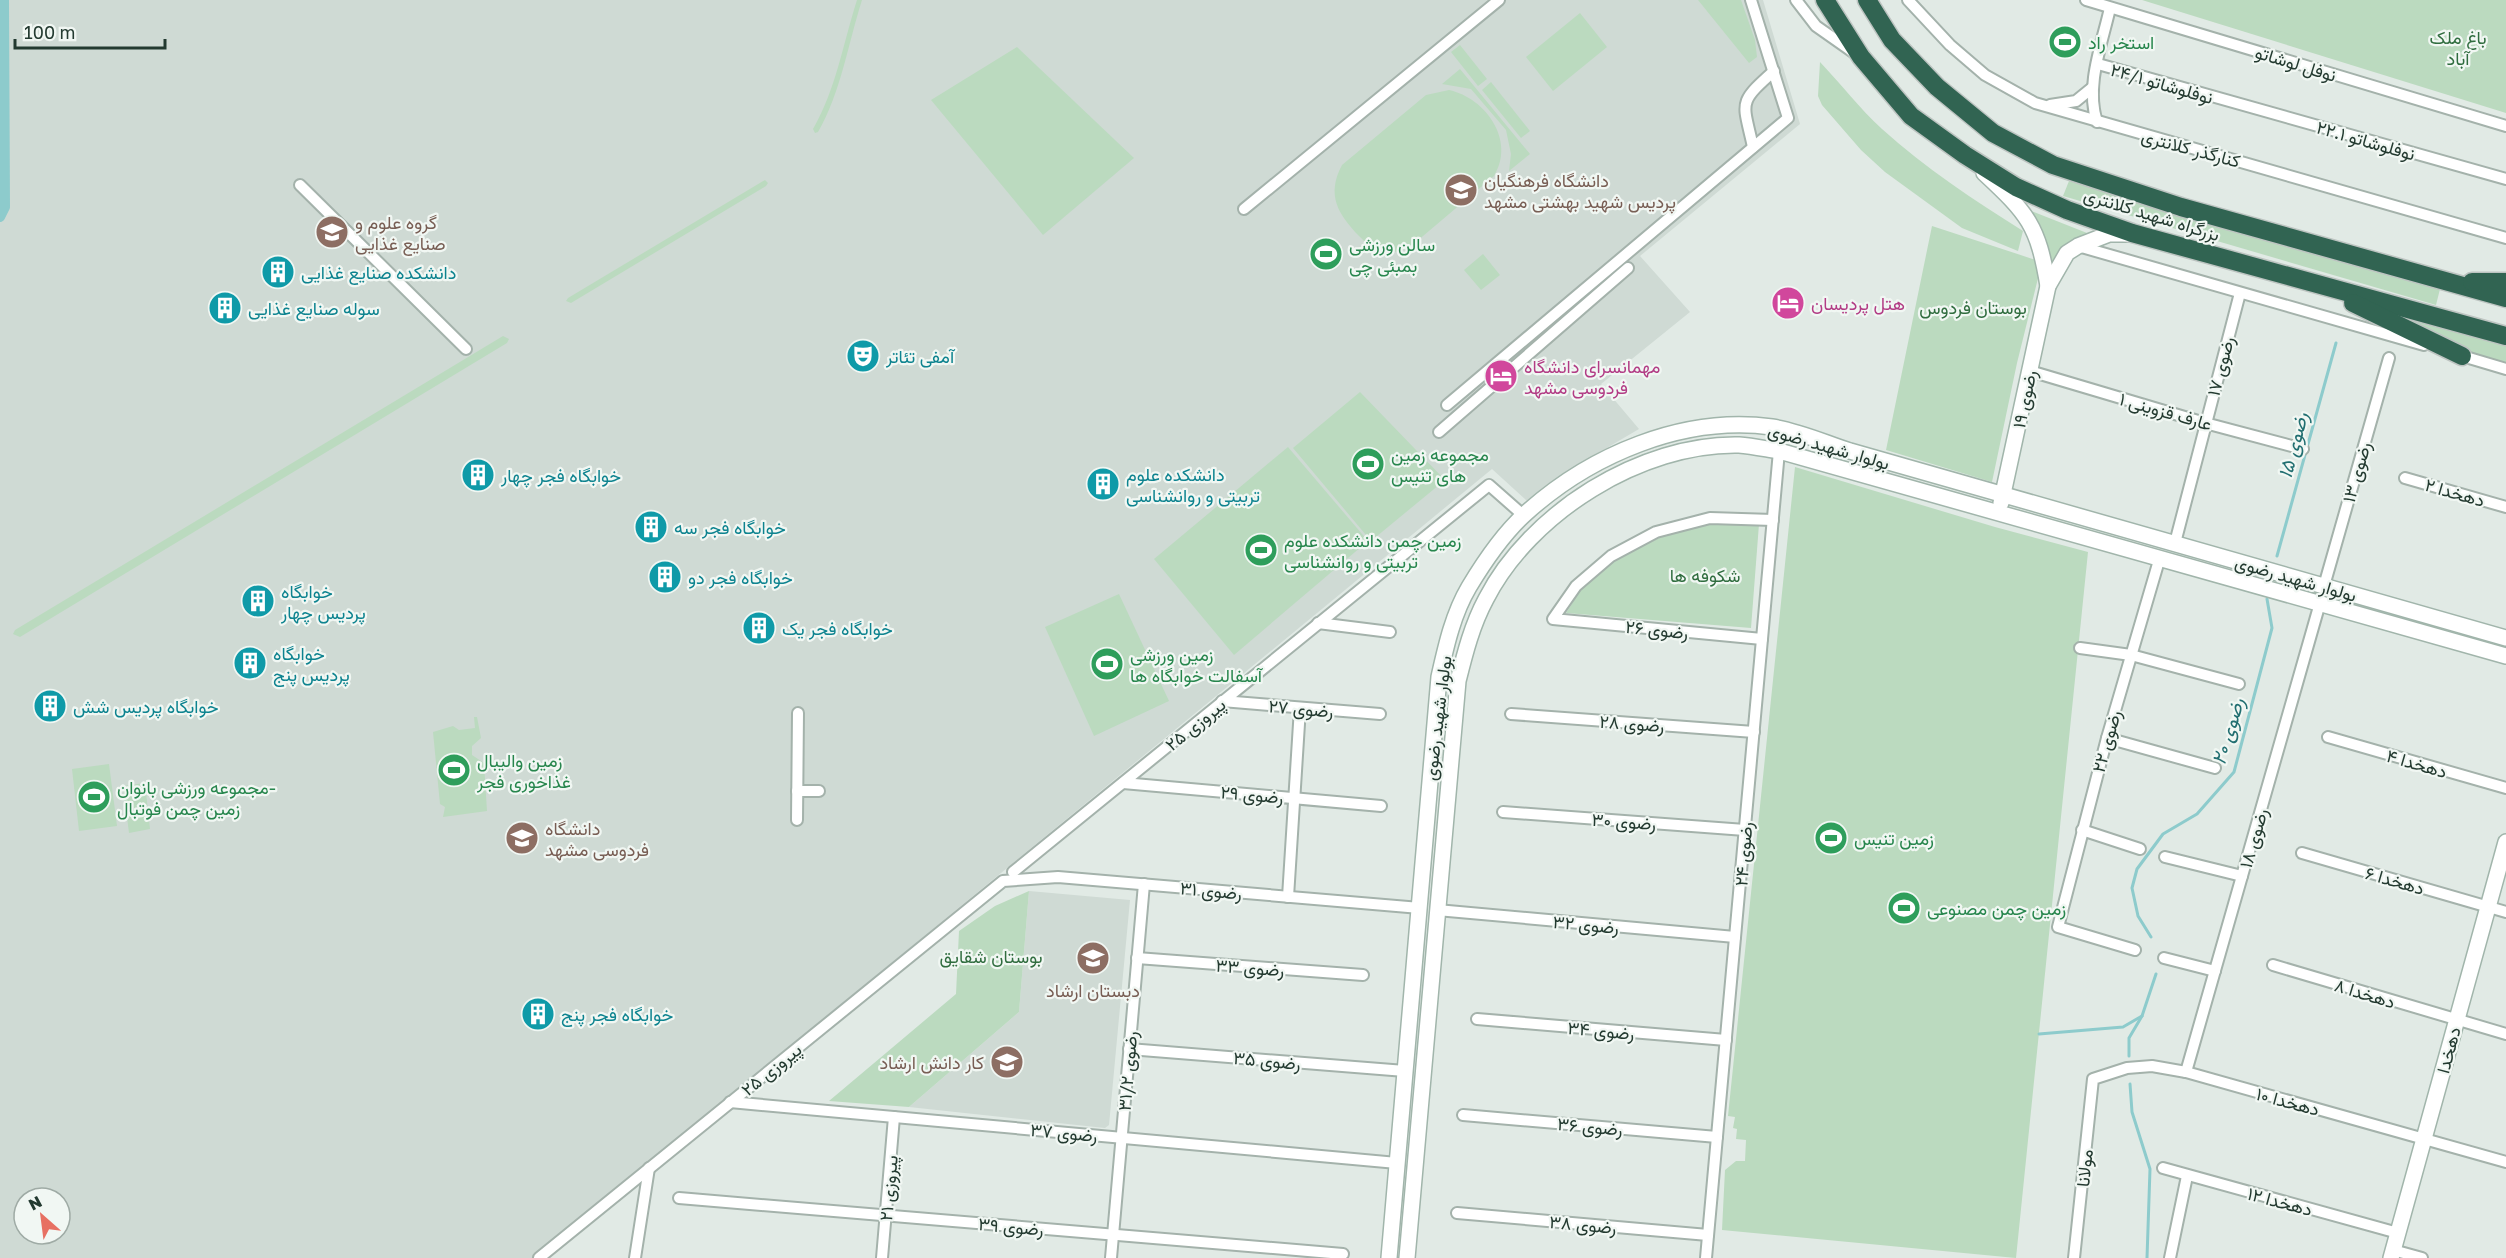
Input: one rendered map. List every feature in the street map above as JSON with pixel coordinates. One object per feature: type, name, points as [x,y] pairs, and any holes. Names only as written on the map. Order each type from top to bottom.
[{"type":"highway","name":"بزرگراه شهید کلانتری","points":[[1825,0],[1861,57],[1911,116],[1965,155],[2016,187],[2067,210],[2132,233],[2506,336]]},
{"type":"highway","name":"بزرگراه شهید کلانتری","points":[[1867,0],[1892,40],[1937,87],[1993,133],[2053,165],[2181,207],[2452,281],[2506,298]]},
{"type":"highway","points":[[2452,281],[2506,282]]},
{"type":"highway","points":[[2311,283],[2462,356]]},
{"type":"street","points":[[1244,209],[1499,0]]},
{"type":"street","points":[[1447,405],[1788,118],[1751,0]]},
{"type":"street","points":[[1796,0],[1816,26],[1861,57]]},
{"type":"street","name":"کنارگذر کلانتری","points":[[1908,0],[1950,45],[1985,75],[2035,103],[2506,238]]},
{"type":"street","name":"نوفل لوشاتو","points":[[2086,0],[2506,126]]},
{"type":"street","points":[[2097,122],[2092,108],[2092,88],[2110,8]]},
{"type":"street","name":"نوفلوشاتو ۲۴/۱","points":[[2098,64],[2227,101]]},
{"type":"street","points":[[1753,147],[1744,105],[1750,92],[1774,71]]},
{"type":"street","points":[[2035,103],[2055,106],[2076,100],[2092,88]]},
{"type":"street","name":"نوفلوشاتو ۲۲.۱","points":[[2227,101],[2506,179]]},
{"type":"street","points":[[1965,155],[2019,206],[2039,242],[2048,286]]},
{"type":"street","points":[[300,186],[466,349]]},
{"type":"street","points":[[2048,286],[2067,253],[2078,246],[2109,234],[2132,233]]},
{"type":"street","points":[[2078,246],[2506,369]]},
{"type":"street","points":[[1439,432],[1628,268]]},
{"type":"street","name":"رضوی ۱۹","points":[[1999,511],[2048,286]]},
{"type":"street","name":"رضوی ۱۷","points":[[2175,543],[2240,293]]},
{"type":"street","name":"رضوی ۱۳","points":[[2324,586],[2389,358]]},
{"type":"street","name":"عارف قزوینی ۱","points":[[2030,370],[2205,423],[2303,449]]},
{"type":"street","name":"بولوار شهید رضوی","points":[[1389,1258],[1438,677],[1450,632],[1468,588],[1494,550],[1523,515],[1569,479],[1620,452],[1661,437],[1704,428],[1738,425],[1773,427],[2506,638]]},
{"type":"street","name":"بولوار شهید رضوی","points":[[1407,1258],[1458,681],[1469,638],[1486,598],[1510,562],[1538,530],[1572,503],[1628,470],[1667,456],[1707,448],[1739,445],[1779,450],[2506,657]]},
{"type":"street","name":"رضوی ۲۴","points":[[1706,1258],[1779,450]]},
{"type":"street","name":"دهخدا ۲","points":[[2404,478],[2506,507]]},
{"type":"street","name":"پیروزی ۲۵","points":[[1013,872],[1489,485],[1523,515]]},
{"type":"street","name":"رضوی ۲۶","points":[[1762,639],[1552,619],[1584,578],[1611,556],[1656,532],[1710,518],[1773,520]]},
{"type":"street","name":"رضوی ۲۲","points":[[2135,950],[2058,927],[2106,738],[2160,557]]},
{"type":"street","name":"رضوی ۱۸","points":[[2186,1072],[2320,603]]},
{"type":"street","points":[[1318,623],[1390,632]]},
{"type":"street","points":[[2080,648],[2131,655],[2239,684]]},
{"type":"street","name":"رضوی ۲۷","points":[[1222,701],[1380,714]]},
{"type":"street","points":[[1288,897],[1300,708]]},
{"type":"street","points":[[797,820],[798,713]]},
{"type":"street","name":"رضوی ۲۸","points":[[1511,714],[1754,732]]},
{"type":"street","name":"دهخدا ۴","points":[[2328,737],[2506,788]]},
{"type":"street","points":[[2106,738],[2216,768]]},
{"type":"street","name":"رضوی ۲۹","points":[[1123,783],[1381,806]]},
{"type":"street","points":[[797,791],[819,790]]},
{"type":"street","name":"رضوی ۳۰","points":[[1503,812],[1745,830]]},
{"type":"street","points":[[2082,830],[2140,849]]},
{"type":"street","name":"دهخدا","points":[[2392,1254],[2506,842]]},
{"type":"street","name":"دهخدا ۶","points":[[2302,853],[2506,912]]},
{"type":"street","points":[[2165,857],[2242,876]]},
{"type":"street","name":"رضوی ۳۱","points":[[1002,881],[1058,877],[1420,908]]},
{"type":"street","name":"پیروزی ۲۵","points":[[539,1258],[1002,881]]},
{"type":"street","name":"رضوی ۳۱/۲","points":[[1111,1258],[1144,884]]},
{"type":"street","points":[[1420,908],[1437,910]]},
{"type":"street","name":"رضوی ۳۲","points":[[1437,910],[1735,937]]},
{"type":"street","name":"رضوی ۳۳","points":[[1137,958],[1363,975]]},
{"type":"street","points":[[2164,958],[2215,971]]},
{"type":"street","name":"دهخدا ۸","points":[[2273,965],[2506,1034]]},
{"type":"street","name":"رضوی ۳۴","points":[[1477,1019],[1726,1040]]},
{"type":"street","name":"رضوی ۳۵","points":[[1129,1049],[1406,1071]]},
{"type":"street","name":"دهخدا ۱۰","points":[[2093,1079],[2127,1068],[2152,1066],[2186,1072],[2506,1162]]},
{"type":"street","name":"مولانا","points":[[2074,1258],[2093,1079]]},
{"type":"street","name":"رضوی ۳۷","points":[[730,1102],[1397,1163]]},
{"type":"street","name":"رضوی ۳۶","points":[[1463,1115],[1717,1137]]},
{"type":"street","name":"پیروزی ۲۱","points":[[882,1258],[894,1117]]},
{"type":"street","points":[[635,1258],[649,1168]]},
{"type":"street","name":"دهخدا ۱۲","points":[[2163,1168],[2398,1233]]},
{"type":"street","points":[[2170,1258],[2187,1176]]},
{"type":"street","name":"رضوی ۳۹","points":[[679,1198],[1343,1254]]},
{"type":"street","name":"رضوی ۳۸","points":[[1457,1213],[1708,1235]]},
{"type":"street","points":[[2392,1254],[2422,1258]]},
{"type":"shaded area","name":"دانشگاه فردوسی مشهد","points":[[0,0],[1763,0],[1800,124],[1640,256],[1690,312],[1601,384],[1639,429],[1564,473],[1527,501],[1492,469],[533,1258],[0,1258]]},
{"type":"shaded area","points":[[1029,891],[1130,900],[1109,1125],[1105,1128],[909,1107],[1019,1012]]},
{"type":"green space","points":[[857,0],[862,0],[833,101],[818,132],[815,133],[813,129],[828,98]]},
{"type":"green space","points":[[1698,0],[1741,0],[1755,40],[1757,57],[1749,63]]},
{"type":"green space","name":"باغ ملک آباد","points":[[2142,0],[2506,0],[2506,113]]},
{"type":"green space","points":[[1580,13],[1607,47],[1553,91],[1526,57]]},
{"type":"green space","points":[[1460,45],[1487,79],[1478,86],[1451,52]]},
{"type":"green space","points":[[1017,47],[1134,158],[1043,235],[931,100]]},
{"type":"green space","points":[[1820,62],[1866,113],[1898,143],[1950,183],[2023,231],[2018,251],[1962,228],[1885,172],[1861,150],[1822,105],[1818,96]]},
{"type":"green space","points":[[1460,69],[1530,154],[1509,171],[1511,154],[1506,130],[1471,89],[1442,84]]},
{"type":"green space","points":[[1491,82],[1530,131],[1521,138],[1482,90]]},
{"type":"green space","points":[[1449,90],[1475,102],[1494,123],[1501,149],[1500,163],[1494,176],[1410,247],[1390,252],[1376,250],[1367,244],[1340,212],[1335,186],[1342,165],[1426,95]]},
{"type":"green space","points":[[765,180],[768,183],[766,186],[571,303],[566,301],[568,298]]},
{"type":"green space","points":[[2069,181],[2440,289],[2436,305],[2063,196]]},
{"type":"green space","points":[[2026,209],[2087,233],[2066,246],[2049,267]]},
{"type":"green space","name":"بوستان فردوس","points":[[1932,226],[2042,262],[2017,363],[1992,482],[1886,450]]},
{"type":"green space","points":[[1483,254],[1500,275],[1481,290],[1464,270]]},
{"type":"green space","points":[[2392,313],[2506,345],[2506,364],[2474,355]]},
{"type":"green space","points":[[503,336],[509,339],[507,343],[20,637],[13,634],[15,630]]},
{"type":"green space","name":"مجموعه زمین های تنیس","points":[[1360,392],[1445,480],[1371,541],[1293,448]]},
{"type":"green space","name":"زمین چمن دانشکده علوم تربیتی و روانشناسی","points":[[1288,447],[1368,541],[1234,655],[1154,559]]},
{"type":"green space","points":[[1795,467],[1995,527],[2088,552],[2016,1258],[1722,1230],[1725,1170],[1736,1161],[1745,1161],[1746,1140],[1736,1139],[1737,1129],[1733,1128],[1735,1117],[1728,1116]]},
{"type":"green space","name":"شکوفه ها","points":[[1711,524],[1759,524],[1751,628],[1566,613],[1581,589],[1617,559],[1661,537]]},
{"type":"green space","name":"زمین ورزشی آسفالت خوابگاه ها","points":[[1119,594],[1169,701],[1094,736],[1045,627]]},
{"type":"green space","name":"زمین والیبال غذاخوری فجر","points":[[474,717],[477,717],[481,738],[472,746],[472,755],[484,763],[487,811],[443,817],[445,807],[440,804],[433,732],[453,726],[459,730],[475,728]]},
{"type":"green space","name":"مجموعه ورزشی بانوان- زمین چمن فوتبال","points":[[109,764],[117,826],[79,831],[72,769]]},
{"type":"green space","points":[[145,783],[150,829],[129,833],[123,786]]},
{"type":"green space","name":"بوستان شقایق","points":[[1029,891],[1019,1012],[909,1107],[829,1101],[956,994],[959,931],[995,906]]},
{"type":"waterway","points":[[0,217],[5,207],[4,0]]},
{"type":"waterway","name":"رضوی ۱۵","points":[[2277,556],[2336,343]]},
{"type":"waterway","name":"رضوی ۲۰","points":[[2151,937],[2138,916],[2132,888],[2137,869],[2163,834],[2197,814],[2234,772],[2272,628],[2267,599]]},
{"type":"waterway","points":[[2129,1056],[2129,1038],[2142,1016],[2156,974]]},
{"type":"waterway","points":[[2039,1034],[2123,1027],[2142,1016]]},
{"type":"waterway","points":[[2130,1084],[2132,1112],[2150,1169],[2147,1258]]},
{"type":"place","name":"استخر راد","points":[[2065,42]]},
{"type":"place","name":"دانشگاه فرهنگیان پردیس شهید بهشتی مشهد","points":[[1461,190]]},
{"type":"place","name":"گروه علوم و صنایع غذایی","points":[[332,232]]},
{"type":"place","name":"سالن ورزشی بمبئی چی","points":[[1326,254]]},
{"type":"place","name":"دانشکده صنایع غذایی","points":[[278,272]]},
{"type":"place","name":"هتل پردیسان","points":[[1788,303]]},
{"type":"place","name":"سوله صنایع غذایی","points":[[225,308]]},
{"type":"place","name":"آمفی تئاتر","points":[[863,356]]},
{"type":"place","name":"مهمانسرای دانشگاه فردوسی مشهد","points":[[1501,376]]},
{"type":"place","name":"مجموعه زمین های تنیس","points":[[1368,464]]},
{"type":"place","name":"خوابگاه فجر چهار","points":[[478,475]]},
{"type":"place","name":"دانشکده علوم تربیتی و روانشناسی","points":[[1103,484]]},
{"type":"place","name":"خوابگاه فجر سه","points":[[651,527]]},
{"type":"place","name":"زمین چمن دانشکده علوم تربیتی و روانشناسی","points":[[1261,550]]},
{"type":"place","name":"خوابگاه فجر دو","points":[[665,577]]},
{"type":"place","name":"خوابگاه پردیس چهار","points":[[258,601]]},
{"type":"place","name":"خوابگاه فجر یک","points":[[759,628]]},
{"type":"place","name":"خوابگاه پردیس پنج","points":[[250,663]]},
{"type":"place","name":"زمین ورزشی آسفالت خوابگاه ها","points":[[1107,664]]},
{"type":"place","name":"خوابگاه پردیس شش","points":[[50,706]]},
{"type":"place","name":"زمین والیبال غذاخوری فجر","points":[[454,770]]},
{"type":"place","name":"مجموعه ورزشی بانوان- زمین چمن فوتبال","points":[[94,797]]},
{"type":"place","name":"دانشگاه فردوسی مشهد","points":[[522,838]]},
{"type":"place","name":"زمین تنیس","points":[[1831,838]]},
{"type":"place","name":"زمین چمن مصنوعی","points":[[1904,908]]},
{"type":"place","name":"دبستان ارشاد","points":[[1093,958]]},
{"type":"place","name":"خوابگاه فجر پنج","points":[[538,1014]]},
{"type":"place","name":"کار دانش ارشاد","points":[[1007,1062]]}]
